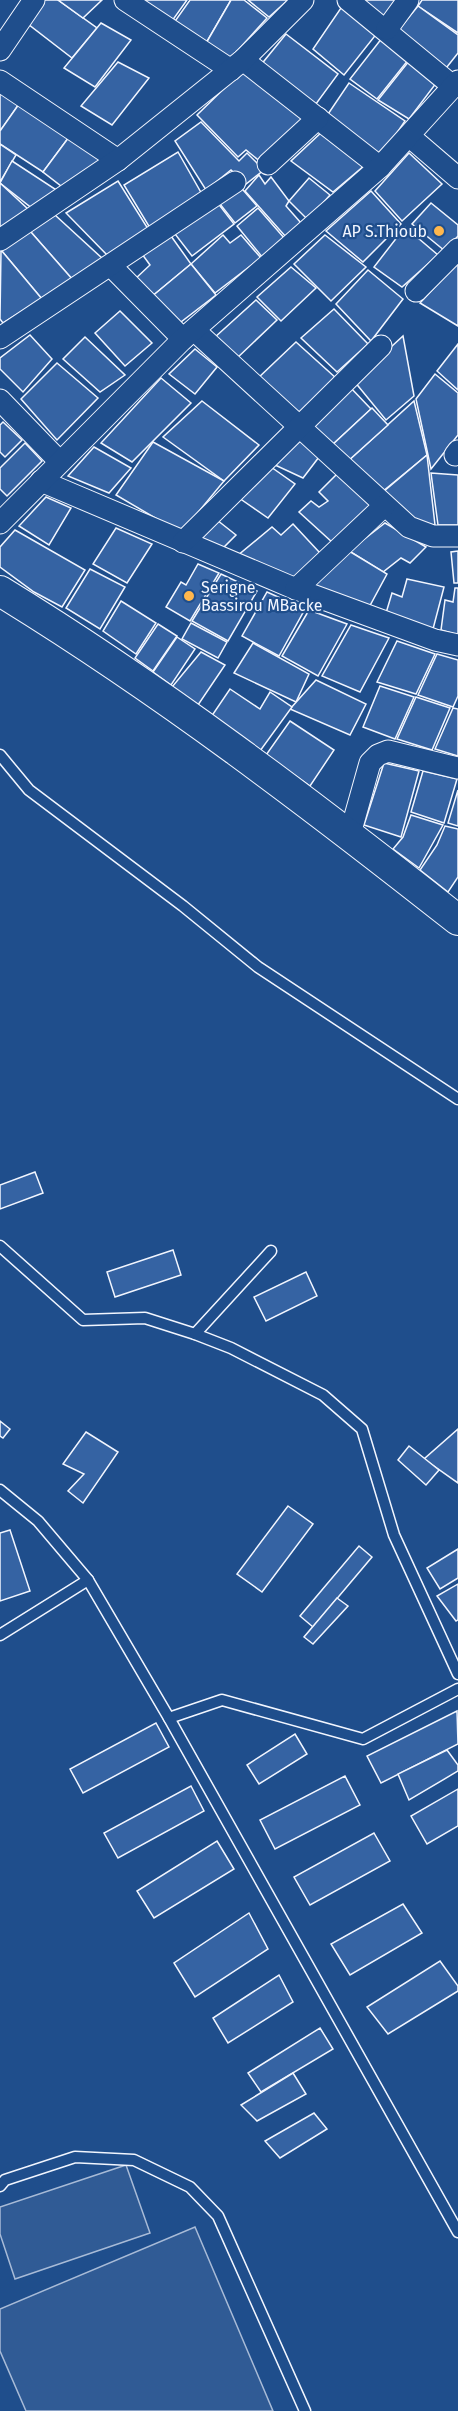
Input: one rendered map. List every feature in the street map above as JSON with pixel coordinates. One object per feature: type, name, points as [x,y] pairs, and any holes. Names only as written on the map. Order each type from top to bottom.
[{"type":"street","points":[[0,50],[34,0]]},
{"type":"street","points":[[125,0],[237,65],[318,118],[380,167]]},
{"type":"street","points":[[0,240],[118,160],[237,65],[303,0]]},
{"type":"street","points":[[0,523],[189,334],[380,167],[456,84],[348,0]]},
{"type":"street","points":[[387,29],[408,0]]},
{"type":"street","points":[[0,81],[118,160]]},
{"type":"street","points":[[268,164],[318,118]]},
{"type":"street","points":[[409,136],[458,178]]},
{"type":"street","points":[[0,338],[235,182]]},
{"type":"street","points":[[416,291],[458,249]]},
{"type":"street","points":[[111,266],[300,427],[409,527],[433,536],[458,536]]},
{"type":"street","points":[[183,542],[381,346]]},
{"type":"street","points":[[0,400],[60,462]]},
{"type":"street","points":[[41,481],[296,589],[435,640],[458,645]]},
{"type":"street","points":[[296,589],[384,506]]},
{"type":"street","points":[[0,591],[87,645],[350,834],[458,920]]},
{"type":"street","points":[[350,834],[370,763],[378,755],[388,751],[458,768]]},
{"type":"lane","points":[[0,754],[29,790],[183,906],[258,967],[458,1099]]},
{"type":"lane","points":[[0,1246],[83,1320],[145,1318],[231,1348],[323,1395],[362,1429],[394,1535],[458,1674]]},
{"type":"lane","points":[[195,1334],[271,1251]]},
{"type":"lane","points":[[0,1490],[38,1521],[88,1580],[169,1718],[458,2232]]},
{"type":"lane","points":[[0,1635],[88,1580]]},
{"type":"lane","points":[[169,1718],[222,1700],[363,1739],[458,1689]]},
{"type":"lane","points":[[0,2186],[5,2180],[75,2157],[134,2160],[190,2187],[218,2216],[305,2411]]},
{"type":"shaded area","points":[[126,2165],[150,2233],[15,2279],[0,2234],[0,2207]]},
{"type":"shaded area","points":[[195,2227],[273,2411],[26,2411],[0,2351],[0,2309]]},
{"type":"building","points":[[44,0],[58,0],[97,28],[72,58],[28,24]]},
{"type":"building","points":[[58,0],[102,0],[83,18]]},
{"type":"building","points":[[146,0],[187,0],[172,21],[144,4]]},
{"type":"building","points":[[190,0],[231,0],[205,45],[173,24]]},
{"type":"building","points":[[231,0],[244,0],[267,18],[231,58],[205,45]]},
{"type":"building","points":[[248,0],[288,0],[269,17]]},
{"type":"building","points":[[356,0],[405,0],[385,23]]},
{"type":"building","points":[[422,0],[458,0],[458,33],[418,6]]},
{"type":"building","points":[[343,5],[378,32],[344,75],[313,49]]},
{"type":"building","points":[[418,6],[458,35],[458,53],[443,72],[396,33]]},
{"type":"building","points":[[101,23],[131,40],[95,87],[64,68]]},
{"type":"building","points":[[286,34],[338,74],[313,108],[260,66]]},
{"type":"building","points":[[382,38],[409,59],[377,99],[350,79]]},
{"type":"building","points":[[409,61],[437,82],[409,119],[378,100]]},
{"type":"building","points":[[118,62],[149,78],[112,125],[81,106]]},
{"type":"building","points":[[242,71],[309,120],[262,163],[246,150],[238,157],[197,115]]},
{"type":"building","points":[[349,83],[405,121],[380,158],[324,120]]},
{"type":"building","points":[[0,91],[19,104],[0,131]]},
{"type":"building","points":[[19,104],[69,137],[43,172],[0,144],[0,131]]},
{"type":"building","points":[[201,122],[239,161],[247,153],[264,170],[246,184],[231,170],[206,190],[175,141]]},
{"type":"building","points":[[324,130],[365,165],[333,192],[291,161]]},
{"type":"building","points":[[69,137],[105,160],[65,189],[43,172]]},
{"type":"building","points":[[0,144],[16,155],[0,182]]},
{"type":"building","points":[[178,152],[203,196],[150,228],[124,185]]},
{"type":"building","points":[[409,153],[442,184],[402,221],[375,191]]},
{"type":"building","points":[[12,161],[58,191],[33,209],[0,183]]},
{"type":"building","points":[[259,175],[265,184],[271,177],[289,201],[286,206],[301,223],[286,237],[245,191]]},
{"type":"building","points":[[309,178],[330,195],[308,220],[289,201]]},
{"type":"building","points":[[118,181],[150,232],[109,257],[66,213]]},
{"type":"building","points":[[0,183],[29,210],[0,231]]},
{"type":"building","points":[[237,183],[257,206],[235,223],[216,199]]},
{"type":"building","points":[[371,191],[401,224],[363,262],[326,231]]},
{"type":"building","points":[[217,202],[234,224],[192,256],[175,234]]},
{"type":"building","name":"AP S.Thioub","points":[[431,203],[458,225],[458,236],[445,251],[412,224]]},
{"type":"building","points":[[258,208],[285,239],[263,258],[237,226]]},
{"type":"building","points":[[55,215],[103,259],[73,280],[30,231]]},
{"type":"building","points":[[405,227],[438,255],[402,287],[374,267]]},
{"type":"building","points":[[30,231],[73,280],[42,299],[1,250]]},
{"type":"building","points":[[223,235],[230,243],[241,235],[261,258],[215,293],[191,264]]},
{"type":"building","points":[[325,235],[366,267],[331,301],[294,264]]},
{"type":"building","points":[[171,236],[191,264],[150,298],[134,280],[150,265],[142,254]]},
{"type":"building","points":[[1,250],[42,299],[3,323],[0,319]]},
{"type":"building","points":[[458,262],[458,326],[420,303]]},
{"type":"building","points":[[191,264],[216,295],[177,325],[150,298]]},
{"type":"building","points":[[291,267],[316,288],[281,321],[257,297]]},
{"type":"building","points":[[368,270],[403,299],[371,341],[336,304]]},
{"type":"building","points":[[256,300],[277,320],[235,360],[214,338]]},
{"type":"building","points":[[334,309],[368,344],[337,372],[301,338]]},
{"type":"building","points":[[120,311],[152,343],[125,366],[95,333]]},
{"type":"building","points":[[30,335],[52,359],[23,392],[0,369],[0,358]]},
{"type":"building","points":[[403,336],[414,396],[386,420],[354,381]]},
{"type":"building","points":[[85,337],[125,375],[100,392],[63,359]]},
{"type":"building","points":[[296,342],[337,379],[295,417],[256,380]]},
{"type":"building","points":[[458,344],[458,390],[437,371]]},
{"type":"building","points":[[195,349],[217,367],[195,394],[169,374]]},
{"type":"building","points":[[57,363],[98,398],[57,440],[21,399]]},
{"type":"building","points":[[435,374],[458,393],[458,435],[431,469],[416,399]]},
{"type":"building","points":[[161,378],[191,403],[132,462],[101,443]]},
{"type":"building","points":[[349,386],[371,409],[330,447],[307,426]]},
{"type":"building","points":[[202,401],[259,445],[224,481],[163,437]]},
{"type":"building","points":[[414,401],[427,455],[382,492],[348,461]]},
{"type":"building","points":[[372,408],[388,425],[348,461],[330,447]]},
{"type":"building","points":[[3,422],[22,440],[5,457],[0,452],[0,425]]},
{"type":"building","points":[[300,440],[319,457],[303,478],[275,465]]},
{"type":"building","points":[[153,442],[224,481],[181,533],[116,495]]},
{"type":"building","points":[[25,443],[42,461],[7,496],[0,489],[0,468]]},
{"type":"building","points":[[94,447],[131,468],[109,493],[68,476]]},
{"type":"building","points":[[427,455],[435,525],[418,525],[383,492]]},
{"type":"building","points":[[271,467],[295,484],[268,518],[239,498]]},
{"type":"building","points":[[431,473],[458,475],[458,525],[438,525]]},
{"type":"building","points":[[337,474],[371,506],[333,543],[299,512],[311,501],[319,507],[328,501],[319,492]]},
{"type":"building","points":[[46,497],[71,508],[49,545],[19,526]]},
{"type":"building","points":[[217,520],[236,535],[222,549],[199,539]]},
{"type":"building","points":[[385,523],[426,547],[410,563],[401,558],[383,572],[349,551]]},
{"type":"building","points":[[293,524],[320,553],[295,579],[237,556],[272,527],[281,535]]},
{"type":"building","points":[[116,528],[152,544],[127,583],[93,564]]},
{"type":"building","points":[[15,530],[85,570],[62,607],[34,592],[0,567],[0,547]]},
{"type":"building","points":[[349,551],[387,574],[367,611],[309,586]]},
{"type":"building","points":[[458,551],[458,583],[454,583],[451,552]]},
{"type":"building","points":[[198,564],[219,573],[190,621],[166,607],[181,582],[186,585]]},
{"type":"building","points":[[90,569],[125,587],[100,629],[66,608]]},
{"type":"building","points":[[221,574],[257,591],[228,641],[192,621]]},
{"type":"building","points":[[407,579],[444,587],[433,629],[386,613],[392,593],[402,597]]},
{"type":"building","points":[[455,588],[458,588],[458,635],[441,630],[445,600],[453,602]]},
{"type":"building","points":[[267,592],[305,609],[279,656],[242,636]]},
{"type":"building","points":[[121,601],[156,623],[136,654],[103,631]]},
{"type":"building","points":[[309,610],[347,624],[318,676],[282,656]]},
{"type":"building","points":[[191,623],[227,642],[218,658],[182,639]]},
{"type":"building","points":[[158,624],[177,636],[153,671],[135,658]]},
{"type":"building","points":[[351,625],[389,638],[360,692],[322,676]]},
{"type":"building","points":[[177,637],[195,649],[171,685],[153,672]]},
{"type":"building","points":[[397,641],[435,654],[416,694],[377,682]]},
{"type":"building","points":[[253,643],[309,674],[296,702],[234,673]]},
{"type":"building","points":[[201,652],[225,665],[198,705],[172,687]]},
{"type":"building","points":[[437,654],[458,660],[458,696],[453,707],[418,695]]},
{"type":"building","points":[[316,680],[366,704],[350,735],[290,709]]},
{"type":"building","points":[[380,686],[414,697],[395,739],[363,727]]},
{"type":"building","points":[[230,689],[260,709],[270,692],[292,707],[260,751],[211,717]]},
{"type":"building","points":[[416,697],[450,708],[432,750],[397,739]]},
{"type":"building","points":[[453,708],[458,709],[458,756],[435,749]]},
{"type":"building","points":[[290,721],[334,750],[310,786],[266,755]]},
{"type":"building","points":[[384,763],[419,771],[401,837],[364,825]]},
{"type":"building","points":[[423,771],[457,779],[444,823],[411,812]]},
{"type":"building","points":[[458,790],[458,826],[448,823]]},
{"type":"building","points":[[411,815],[443,825],[419,868],[393,849],[403,837]]},
{"type":"building","points":[[445,826],[458,829],[458,877],[448,892],[420,870],[437,845]]},
{"type":"building","points":[[35,1172],[43,1193],[0,1209],[0,1185]]},
{"type":"building","points":[[173,1250],[181,1275],[115,1297],[107,1272]]},
{"type":"building","points":[[306,1272],[317,1296],[266,1321],[254,1297]]},
{"type":"building","points":[[0,1421],[10,1429],[3,1438],[0,1436]]},
{"type":"building","points":[[458,1429],[458,1483],[424,1459]]},
{"type":"building","points":[[86,1432],[118,1452],[83,1503],[68,1491],[84,1474],[63,1464]]},
{"type":"building","points":[[409,1446],[439,1470],[426,1485],[398,1460]]},
{"type":"building","points":[[288,1506],[313,1524],[262,1592],[237,1574]]},
{"type":"building","points":[[10,1530],[30,1591],[0,1601],[0,1533]]},
{"type":"building","points":[[359,1546],[372,1557],[313,1627],[300,1616]]},
{"type":"building","points":[[458,1549],[458,1578],[440,1589],[427,1568]]},
{"type":"building","points":[[458,1584],[458,1620],[456,1621],[437,1596]]},
{"type":"building","points":[[337,1598],[348,1606],[313,1644],[304,1637]]},
{"type":"building","points":[[457,1711],[458,1744],[381,1783],[367,1756]]},
{"type":"building","points":[[156,1723],[169,1747],[83,1793],[70,1769]]},
{"type":"building","points":[[295,1734],[307,1754],[259,1784],[247,1765]]},
{"type":"building","points":[[447,1750],[458,1765],[458,1771],[409,1800],[398,1774]]},
{"type":"building","points":[[345,1776],[360,1805],[275,1849],[260,1820]]},
{"type":"building","points":[[191,1786],[204,1811],[118,1858],[104,1833]]},
{"type":"building","points":[[458,1789],[458,1826],[427,1844],[411,1816]]},
{"type":"building","points":[[374,1833],[390,1861],[310,1905],[294,1877]]},
{"type":"building","points":[[217,1841],[234,1869],[154,1918],[137,1891]]},
{"type":"building","points":[[403,1904],[422,1933],[350,1975],[331,1944]]},
{"type":"building","points":[[249,1913],[268,1949],[195,1997],[174,1963]]},
{"type":"building","points":[[440,1961],[458,1986],[458,1991],[388,2034],[367,2007]]},
{"type":"building","points":[[279,1975],[293,2002],[228,2043],[213,2018]]},
{"type":"building","points":[[320,2028],[333,2049],[261,2092],[248,2073]]},
{"type":"building","points":[[293,2073],[306,2094],[257,2121],[241,2105]]},
{"type":"building","points":[[314,2113],[327,2129],[280,2158],[265,2141]]},
{"type":"place","name":"AP S.Thioub","points":[[439,231]]},
{"type":"place","name":"Serigne Bassirou MBacke","points":[[189,596]]}]
